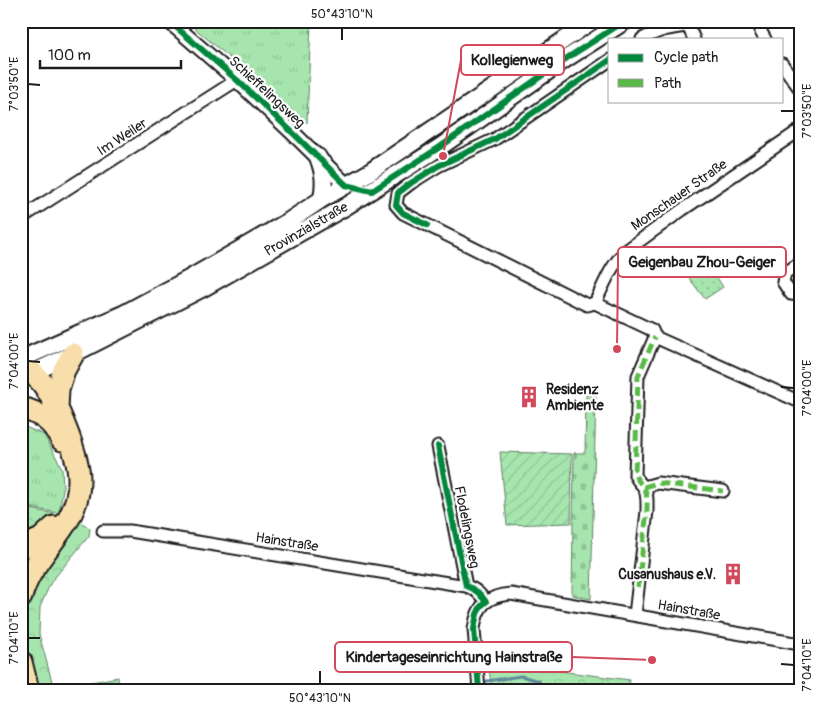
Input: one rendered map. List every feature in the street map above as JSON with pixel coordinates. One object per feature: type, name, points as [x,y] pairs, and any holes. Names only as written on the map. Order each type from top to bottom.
[{"type":"highway","points":[[21,597],[29,575],[72,502],[73,481],[69,454],[53,415],[58,388],[64,370],[73,354]]},
{"type":"highway","points":[[24,369],[34,387],[38,402],[53,415]]},
{"type":"highway","points":[[21,408],[53,415]]},
{"type":"highway","points":[[21,548],[56,531]]},
{"type":"highway","points":[[21,662],[28,690]]},
{"type":"main road","name":"Provinzialstraße","points":[[24,369],[35,361],[42,350],[123,314],[192,277],[368,173],[592,21]]},
{"type":"main road","name":"Provinzialstraße","points":[[24,369],[73,354],[205,287],[372,191],[567,58],[625,21]]},
{"type":"main road","points":[[318,157],[323,171],[324,186],[322,199]]},
{"type":"main road","points":[[333,213],[346,185],[372,191]]},
{"type":"street","name":"Schieffelingsweg","points":[[169,21],[237,80],[346,185]]},
{"type":"street","points":[[761,21],[761,32],[764,38]]},
{"type":"street","points":[[644,38],[666,29],[688,26],[694,38]]},
{"type":"street","points":[[608,61],[495,139],[438,166],[411,183],[398,193],[396,205],[403,213],[587,306],[595,303],[652,330],[655,337],[800,402]]},
{"type":"street","points":[[784,67],[800,89]]},
{"type":"street","name":"Im Weiler","points":[[21,218],[237,80]]},
{"type":"street","name":"Monschauer Straße","points":[[595,303],[614,264],[627,250],[682,210],[800,130]]},
{"type":"street","points":[[800,263],[785,274],[783,282],[791,294],[800,295]]},
{"type":"street","points":[[635,615],[648,498],[644,487],[638,482],[636,475],[638,376],[655,337]]},
{"type":"street","name":"Flodelingsweg","points":[[438,446],[466,586],[474,588],[486,602]]},
{"type":"street","points":[[644,487],[658,483],[723,491]]},
{"type":"street","name":"Hainstraße","points":[[103,531],[130,531],[466,586]]},
{"type":"street","name":"Hainstraße","points":[[486,602],[500,595],[512,594],[800,644]]},
{"type":"street","points":[[478,686],[474,629],[477,614],[481,606],[486,602]]},
{"type":"green space","points":[[186,21],[311,21],[307,123]]},
{"type":"green space","points":[[604,21],[615,21],[559,56],[376,181],[373,175]]},
{"type":"green space","points":[[709,265],[723,287],[705,299],[689,278],[693,272]]},
{"type":"green space","points":[[586,395],[596,396],[591,599],[572,595],[574,453],[585,453]]},
{"type":"green space","points":[[21,425],[44,435],[62,468],[63,489],[59,513],[21,506]]},
{"type":"green space","points":[[500,452],[572,454],[571,523],[507,525]]},
{"type":"green space","points":[[21,507],[55,514],[50,520],[27,535],[21,534]]},
{"type":"green space","points":[[75,520],[83,523],[90,529],[89,536],[51,582],[40,607],[39,634],[54,689],[118,677],[119,690],[38,690],[27,657],[25,626],[27,605],[40,572]]},
{"type":"green space","points":[[488,662],[630,680],[628,690],[492,690]]},
{"type":"waterway","points":[[466,690],[487,681],[521,676],[539,681],[543,690]]},
{"type":"marked path","points":[[638,587],[647,511],[645,489],[635,475],[638,376],[655,337]]},
{"type":"marked path","points":[[644,487],[658,483],[723,491]]},
{"type":"cycle path","points":[[169,21],[237,80],[346,185],[372,191],[440,147],[567,58],[625,21]]},
{"type":"cycle path","points":[[427,225],[403,213],[396,205],[398,193],[438,166],[495,139],[608,61]]},
{"type":"cycle path","points":[[438,446],[466,586],[478,592],[486,602],[481,606],[477,614],[474,629],[479,690]]},
{"type":"place","name":"Kollegienweg","points":[[443,156]]},
{"type":"place","name":"Geigenbau Zhou-Geiger","points":[[617,349]]},
{"type":"place","name":"Residenz Ambiente","points":[[529,397]]},
{"type":"place","name":"Cusanushaus e.V.","points":[[733,574]]},
{"type":"place","name":"Kindertageseinrichtung Hainstraße","points":[[652,660]]}]
